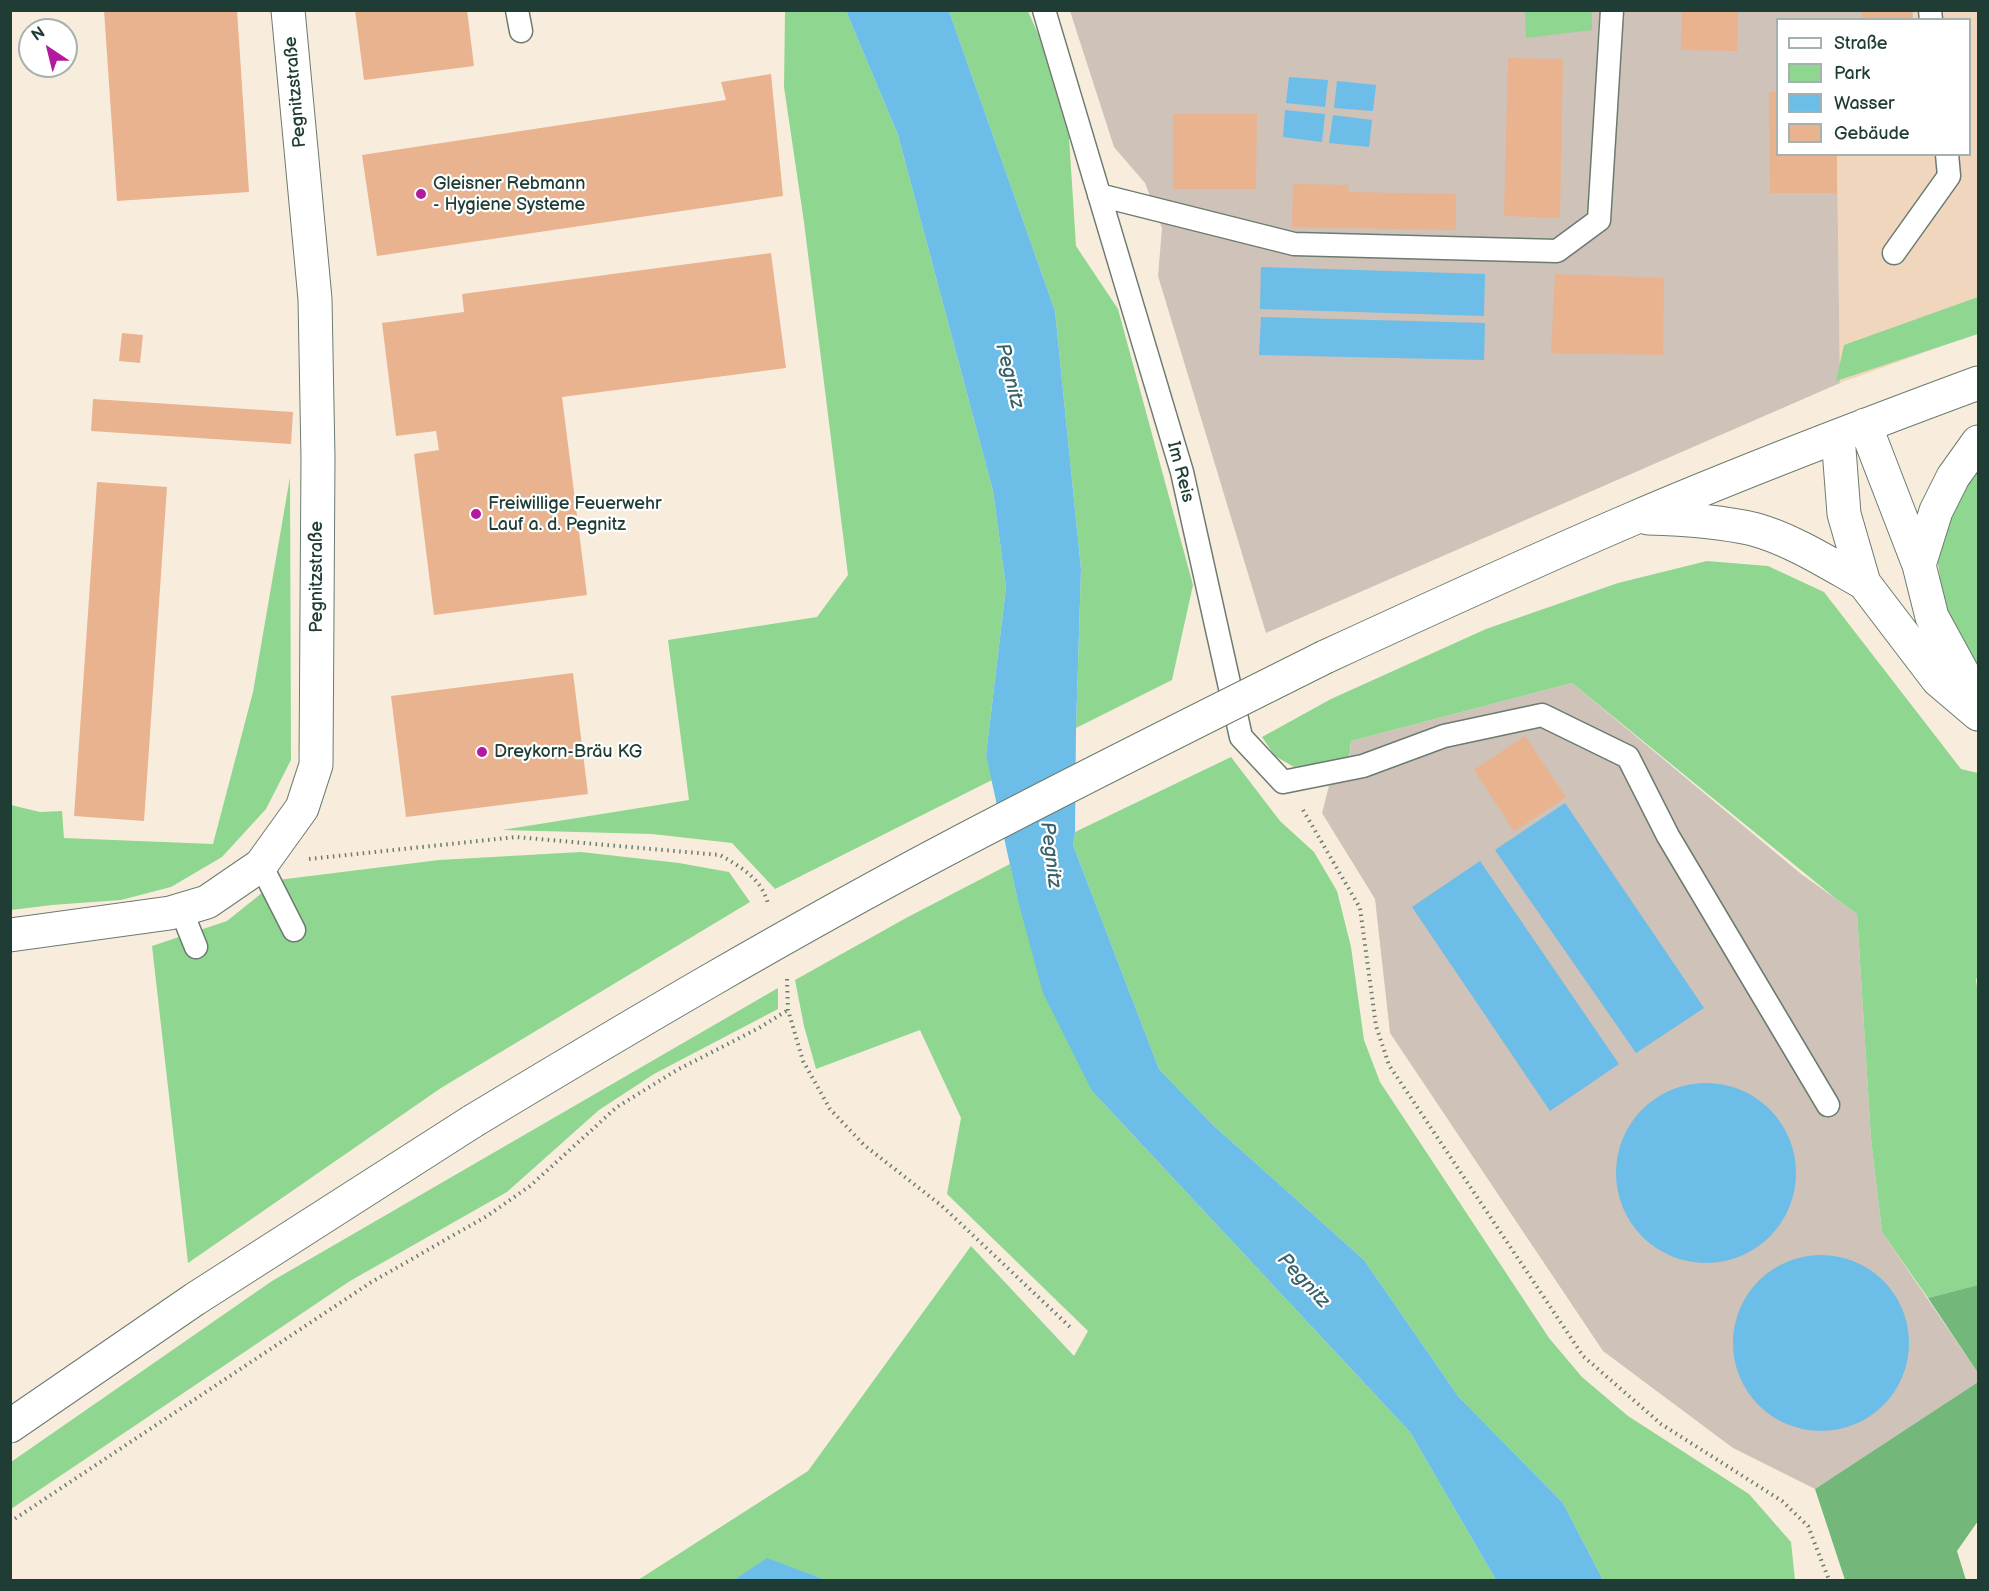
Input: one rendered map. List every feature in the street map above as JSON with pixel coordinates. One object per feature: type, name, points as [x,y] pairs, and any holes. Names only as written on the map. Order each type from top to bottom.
[{"type":"main road","name":"Pegnitzstraße","points":[[10,935],[170,913],[207,902],[261,865],[302,808],[316,765],[318,458],[315,299],[288,10]]},
{"type":"main road","points":[[10,1426],[195,1299],[473,1121],[752,956],[936,855],[1181,728],[1325,657],[1492,580],[1634,518],[1851,430],[1978,383]]},
{"type":"main road","points":[[1851,430],[1919,565],[1932,617],[1978,701]]},
{"type":"main road","points":[[1851,430],[1844,514],[1864,583],[1938,680],[1978,714]]},
{"type":"main road","points":[[1919,565],[1936,512],[1953,477],[1978,442]]},
{"type":"main road","points":[[1634,518],[1695,519],[1754,530],[1810,552],[1864,583]]},
{"type":"lane","name":"Im Reis","points":[[1044,10],[1182,472],[1241,737],[1283,782]]},
{"type":"lane","points":[[1099,195],[1294,244],[1557,251],[1599,220],[1612,10]]},
{"type":"lane","points":[[1894,253],[1949,176],[1947,156]]},
{"type":"lane","points":[[1283,782],[1363,766],[1444,736],[1542,716],[1628,757],[1668,836],[1828,1105]]},
{"type":"lane","points":[[261,865],[294,930]]},
{"type":"lane","points":[[181,910],[196,947]]},
{"type":"path","points":[[1283,782],[1294,795],[1360,908],[1376,1026],[1389,1065],[1583,1356],[1661,1424],[1782,1501],[1809,1526],[1829,1581]]},
{"type":"path","points":[[261,865],[516,837],[720,855],[741,867],[757,881],[766,895],[769,906]]},
{"type":"path","points":[[786,972],[789,983],[788,1010],[803,1061],[830,1108],[864,1145],[942,1206],[1070,1327]]},
{"type":"path","points":[[10,1522],[370,1283],[487,1216],[530,1186],[617,1107],[677,1070],[759,1028],[788,1010]]},
{"type":"shaded area","points":[[1070,11],[1913,11],[1913,18],[1776,18],[1776,156],[1837,156],[1840,383],[1266,633],[1158,276],[1162,228],[1145,183],[1114,147]]},
{"type":"shaded area","points":[[1913,11],[1978,11],[1978,333],[1840,383],[1837,156],[1971,156],[1971,18],[1913,18]]},
{"type":"shaded area","points":[[1572,683],[1800,873],[1857,914],[1871,1139],[1882,1232],[1978,1373],[1978,1382],[1815,1489],[1733,1448],[1603,1351],[1390,1033],[1375,899],[1322,813],[1331,778],[1348,774],[1351,741]]},
{"type":"green space","points":[[785,11],[846,11],[898,135],[993,491],[1006,587],[986,755],[992,780],[775,889],[732,843],[652,834],[502,830],[689,800],[668,640],[817,617],[848,575],[804,222],[784,87]]},
{"type":"green space","points":[[949,11],[1028,11],[1039,36],[1069,137],[1076,246],[1118,309],[1193,585],[1172,680],[1076,728],[1081,569],[1055,311]]},
{"type":"green space","points":[[1525,11],[1592,11],[1592,30],[1526,38]]},
{"type":"green space","points":[[1978,297],[1978,334],[1836,381],[1844,345]]},
{"type":"green space","points":[[1978,464],[1978,672],[1946,621],[1937,556],[1957,494]]},
{"type":"green space","points":[[290,477],[291,760],[266,809],[222,857],[171,887],[121,900],[11,910],[11,805],[40,812],[62,811],[64,838],[213,844],[253,692]]},
{"type":"green space","points":[[1707,561],[1768,566],[1824,592],[1961,769],[1978,773],[1978,978],[1976,979],[1978,997],[1978,1285],[1928,1298],[1882,1232],[1871,1139],[1857,914],[1572,683],[1351,741],[1349,759],[1294,767],[1275,756],[1262,737],[1331,699],[1486,629],[1618,583]]},
{"type":"green space","points":[[1231,757],[1280,821],[1314,852],[1337,891],[1351,947],[1364,1040],[1380,1082],[1549,1338],[1582,1377],[1628,1416],[1749,1494],[1791,1542],[1795,1580],[1603,1580],[1563,1503],[1458,1396],[1364,1260],[1213,1125],[1159,1069],[1073,845],[1075,832]]},
{"type":"green space","points":[[581,852],[679,863],[729,872],[750,902],[441,1088],[188,1263],[152,946],[227,921],[278,880],[439,860]]},
{"type":"green space","points":[[1010,864],[1017,897],[1092,1091],[1410,1432],[1496,1580],[826,1580],[768,1559],[734,1580],[638,1580],[808,1471],[971,1246],[1074,1356],[1088,1331],[947,1194],[961,1118],[920,1030],[816,1069],[804,1026],[795,980],[906,918]]},
{"type":"green space","points":[[778,988],[778,1009],[654,1074],[599,1110],[507,1192],[350,1281],[11,1509],[11,1462],[272,1281]]},
{"type":"green space","points":[[1978,1285],[1978,1373],[1928,1298]]},
{"type":"green space","points":[[1978,1382],[1978,1521],[1957,1551],[1966,1580],[1845,1580],[1815,1489]]},
{"type":"water","name":"Pegnitz","points":[[846,11],[949,11],[1055,311],[1081,569],[1073,845],[1159,1069],[1213,1125],[1364,1260],[1458,1396],[1563,1503],[1603,1580],[1496,1580],[1410,1432],[1092,1091],[1043,993],[1017,897],[986,755],[1006,587],[993,491],[898,135]]},
{"type":"water","points":[[1289,77],[1328,80],[1325,107],[1286,103]]},
{"type":"water","points":[[1337,81],[1376,85],[1373,111],[1334,108]]},
{"type":"water","points":[[1285,110],[1325,114],[1322,142],[1283,137]]},
{"type":"water","points":[[1333,115],[1372,120],[1369,147],[1329,143]]},
{"type":"water","points":[[1261,267],[1485,274],[1484,316],[1260,309]]},
{"type":"water","points":[[1261,317],[1485,323],[1484,360],[1259,355]]},
{"type":"water","points":[[1565,803],[1704,1008],[1636,1053],[1495,850]]},
{"type":"water","points":[[1480,861],[1619,1064],[1550,1111],[1412,907]]},
{"type":"water","points":[[1706,1083],[1740,1090],[1769,1110],[1789,1139],[1796,1173],[1789,1207],[1769,1236],[1740,1256],[1706,1263],[1672,1256],[1643,1236],[1623,1207],[1616,1173],[1623,1139],[1643,1110],[1672,1090]]},
{"type":"water","points":[[1821,1255],[1855,1262],[1870,1270],[1883,1281],[1894,1294],[1902,1309],[1909,1343],[1902,1377],[1894,1392],[1883,1405],[1870,1416],[1855,1424],[1821,1431],[1787,1424],[1772,1416],[1759,1405],[1748,1392],[1740,1377],[1733,1343],[1740,1309],[1748,1294],[1759,1281],[1772,1270],[1787,1262]]},
{"type":"water","points":[[767,1558],[826,1580],[734,1580]]},
{"type":"building","points":[[104,10],[237,10],[249,192],[117,201]]},
{"type":"building","points":[[355,10],[467,10],[474,66],[364,80]]},
{"type":"building","points":[[1682,10],[1738,10],[1737,51],[1681,50]]},
{"type":"building","points":[[1862,10],[1912,10],[1912,18],[1862,18]]},
{"type":"building","points":[[1508,58],[1563,59],[1560,218],[1504,216]]},
{"type":"building","points":[[771,74],[783,196],[377,256],[362,155],[726,100],[721,82]]},
{"type":"building","points":[[1769,92],[1776,92],[1776,156],[1837,156],[1837,193],[1770,193]]},
{"type":"building","points":[[1173,114],[1257,114],[1256,189],[1173,189]]},
{"type":"building","points":[[1293,184],[1349,185],[1348,192],[1456,194],[1456,230],[1292,227]]},
{"type":"building","points":[[771,253],[786,368],[562,397],[587,595],[434,615],[414,454],[439,450],[436,431],[396,436],[382,323],[464,312],[462,294]]},
{"type":"building","points":[[1555,274],[1664,278],[1663,355],[1551,353]]},
{"type":"building","points":[[122,333],[143,335],[140,363],[119,361]]},
{"type":"building","points":[[93,399],[293,412],[291,444],[91,431]]},
{"type":"building","points":[[97,482],[167,487],[144,821],[74,816]]},
{"type":"building","points":[[573,673],[588,794],[406,817],[391,696]]},
{"type":"building","points":[[1525,736],[1566,797],[1514,831],[1474,770]]},
{"type":"place","name":"Gleisner Rebmann - Hygiene Systeme","points":[[421,194]]},
{"type":"place","name":"Freiwillige Feuerwehr Lauf a. d. Pegnitz","points":[[476,514]]},
{"type":"place","name":"Dreykorn-Bräu KG","points":[[482,752]]}]
